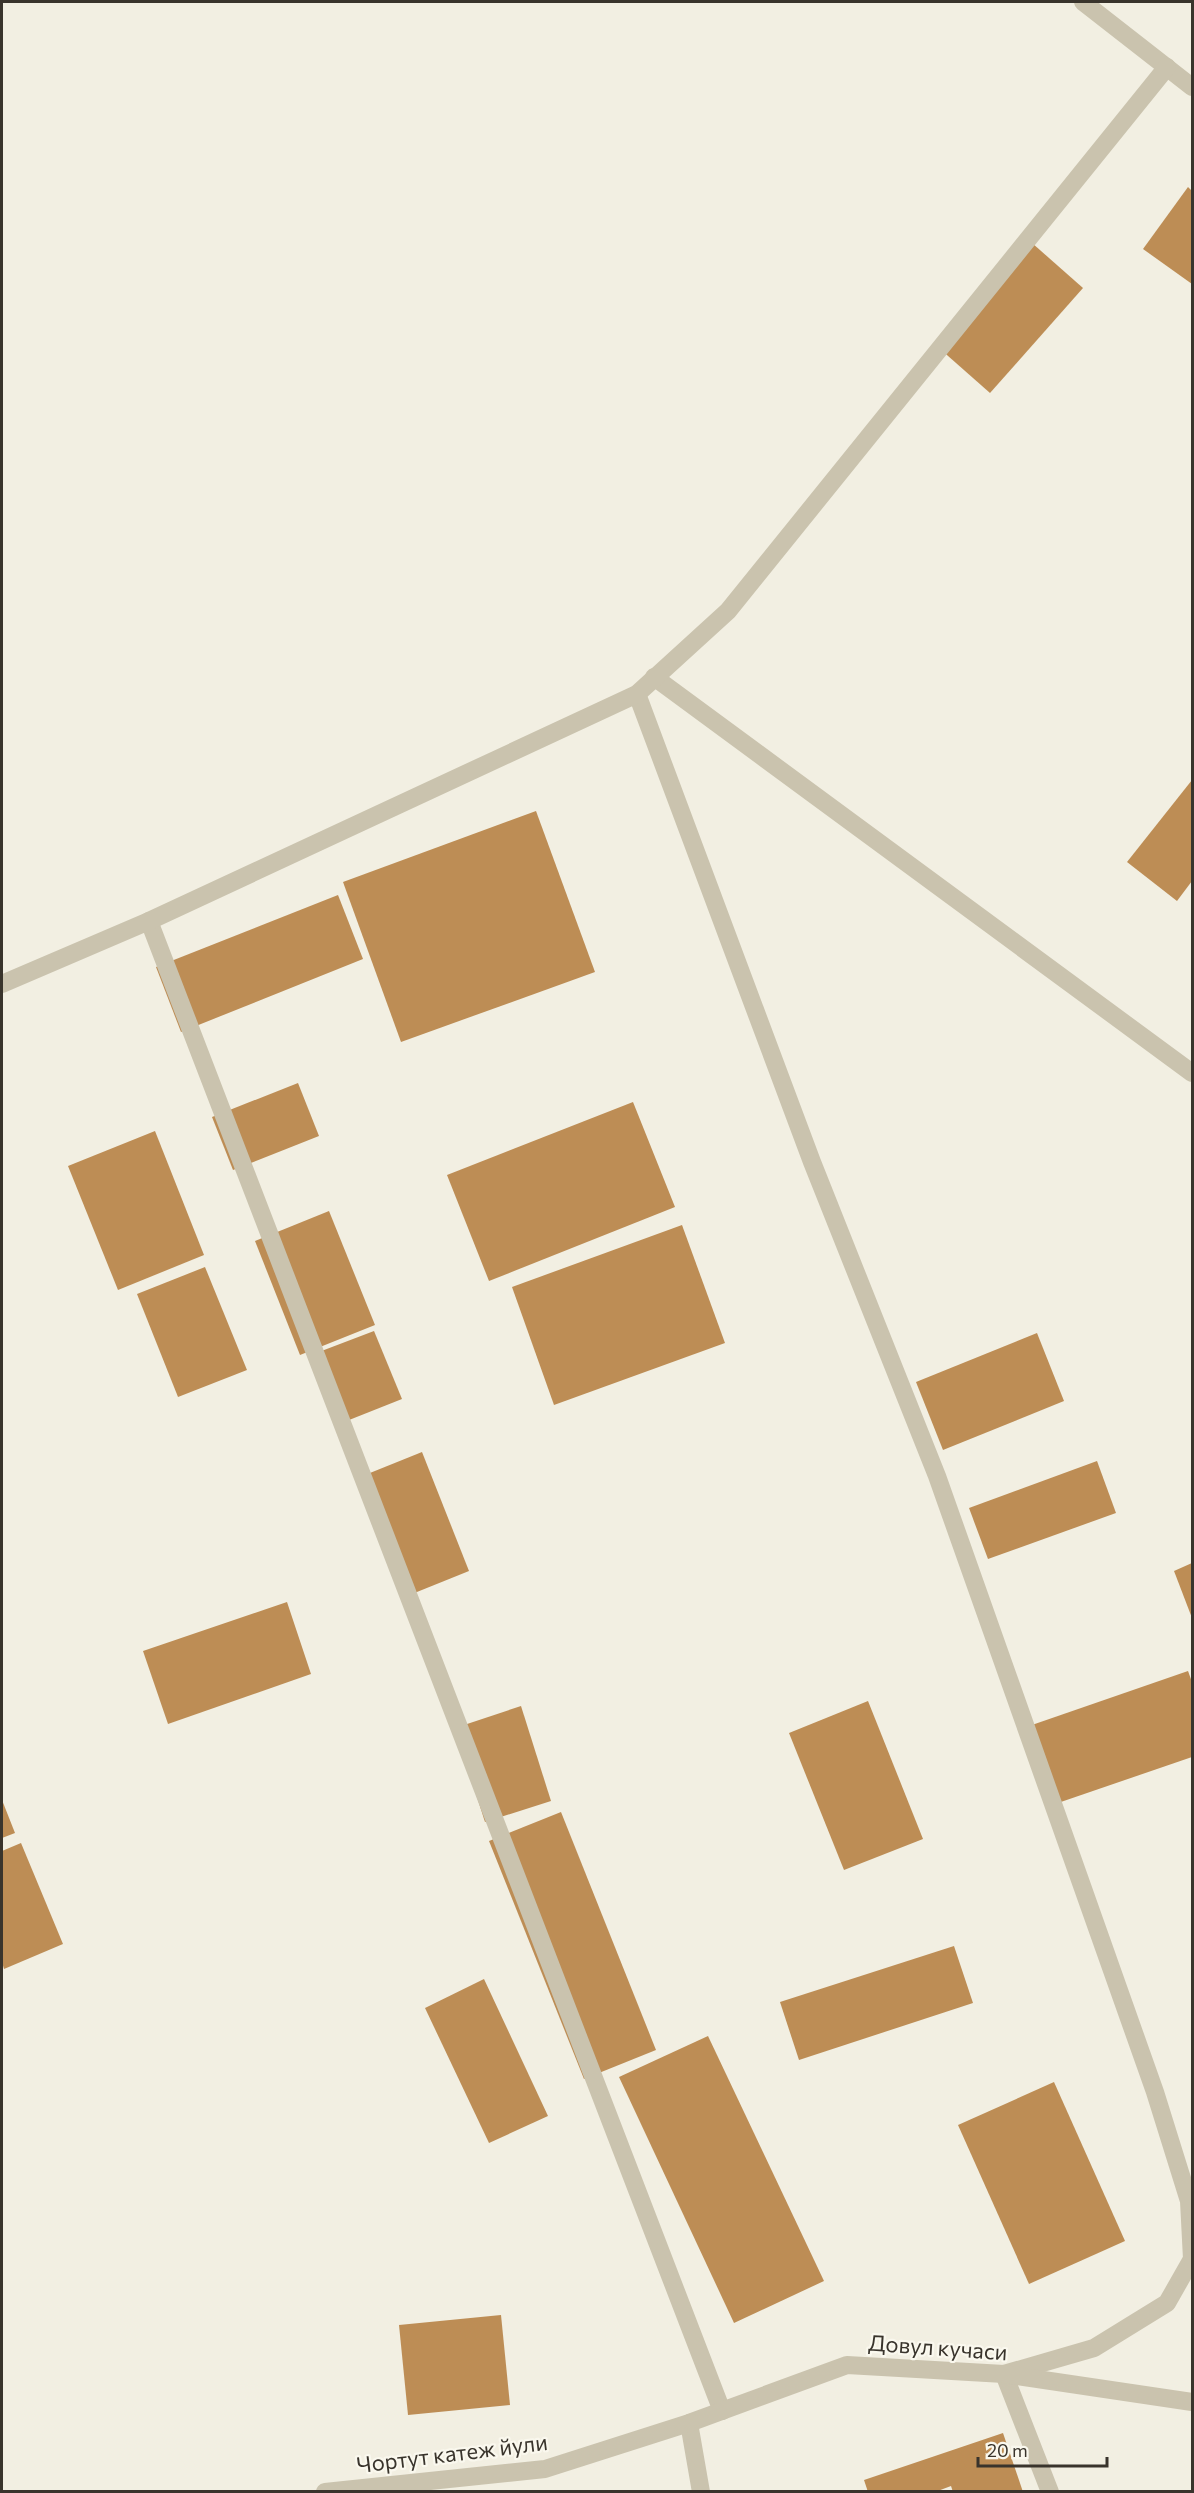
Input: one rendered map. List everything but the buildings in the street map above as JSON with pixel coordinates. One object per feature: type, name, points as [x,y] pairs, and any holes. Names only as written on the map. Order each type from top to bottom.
[{"type":"street","points":[[1083,2],[1192,87]]},
{"type":"street","points":[[2,984],[149,921],[637,694],[728,610],[1167,67]]},
{"type":"street","points":[[654,677],[1192,1073]]},
{"type":"street","points":[[637,694],[812,1162],[937,1476],[1151,2081],[1189,2201],[1192,2259],[1167,2303],[1094,2348],[1004,2374],[1050,2492]]},
{"type":"street","points":[[149,921],[722,2411]]},
{"type":"street","name":"Довул кучаси","points":[[689,2423],[847,2366],[1004,2374],[1192,2402]]},
{"type":"street","points":[[689,2423],[701,2492]]},
{"type":"street","name":"Чортут катеж йули","points":[[325,2492],[545,2469],[689,2423]]}]
